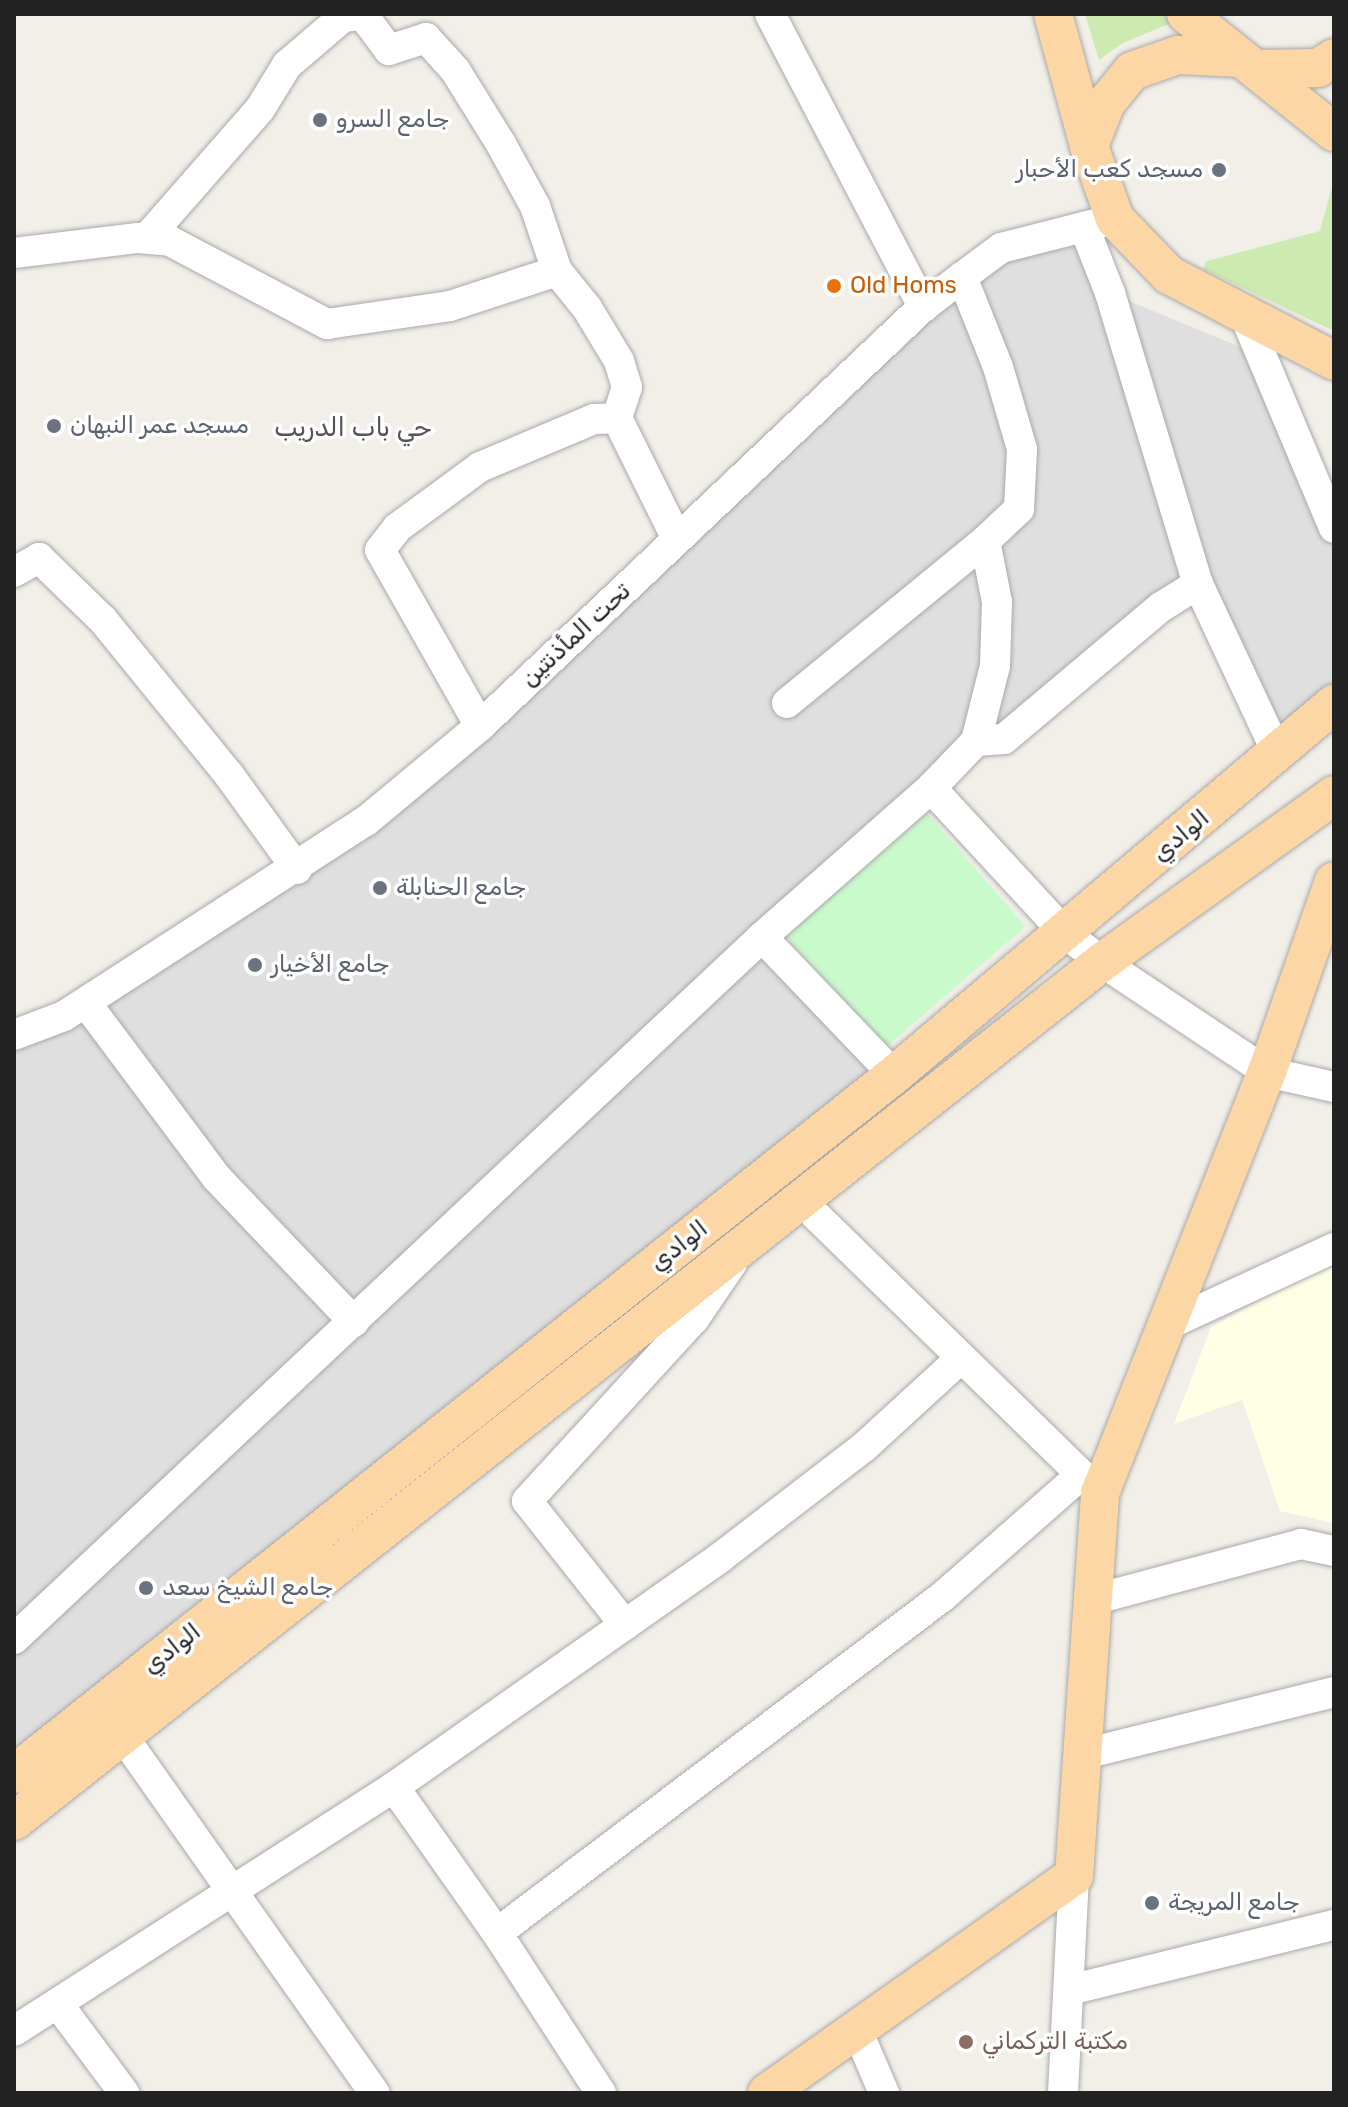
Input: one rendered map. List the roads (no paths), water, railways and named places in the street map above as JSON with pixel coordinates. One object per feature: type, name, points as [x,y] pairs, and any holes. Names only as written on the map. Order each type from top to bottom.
[{"type":"main road","points":[[1053,14],[1089,146],[1099,223],[1169,275],[1334,361]]},
{"type":"main road","points":[[1189,15],[1334,132]]},
{"type":"main road","points":[[1089,146],[1106,103],[1132,71],[1178,55],[1318,68],[1334,58]]},
{"type":"main road","name":"الوادي","points":[[14,1774],[894,1075],[1278,755],[1331,721]]},
{"type":"main road","name":"الوادي","points":[[14,1821],[1102,962],[1334,795]]},
{"type":"main road","points":[[767,2093],[1074,1876],[1096,1599],[1090,1484],[1167,1325],[1267,1072],[1334,881]]},
{"type":"street","points":[[770,14],[923,307]]},
{"type":"street","points":[[147,238],[260,109],[287,65],[343,17],[363,15],[389,50],[426,38],[455,70],[535,206],[557,271],[587,308],[619,361],[627,387],[617,418],[677,539]]},
{"type":"street","points":[[1099,223],[1110,293],[1198,584],[1278,755]]},
{"type":"street","name":"تحت المأذنتين","points":[[14,1035],[86,1003],[297,869],[366,821],[480,726],[923,307],[1001,248],[1099,223]]},
{"type":"street","points":[[14,253],[147,238],[170,241],[327,324],[450,306],[557,271]]},
{"type":"street","points":[[787,703],[985,541],[1019,509],[1022,449],[998,367],[962,277]]},
{"type":"street","points":[[1244,314],[1334,528]]},
{"type":"street","points":[[480,726],[380,550],[397,528],[480,467],[594,419],[617,418]]},
{"type":"street","points":[[14,1639],[762,937],[931,788],[976,741],[995,666],[997,602],[985,541]]},
{"type":"street","points":[[14,572],[39,558],[103,620],[229,775],[297,869]]},
{"type":"street","points":[[976,741],[1004,739],[1161,607],[1198,584]]},
{"type":"street","points":[[931,788],[1065,933],[1102,962],[1267,1072],[1334,1087]]},
{"type":"street","points":[[762,937],[894,1075]]},
{"type":"street","points":[[86,1003],[216,1177],[354,1322]]},
{"type":"street","points":[[497,1933],[1090,1484],[959,1360],[800,1200]]},
{"type":"street","points":[[625,1625],[527,1501],[694,1319],[749,1239]]},
{"type":"street","points":[[1167,1325],[1334,1248]]},
{"type":"street","points":[[14,2031],[394,1787],[625,1625],[864,1447],[959,1360]]},
{"type":"street","points":[[1096,1599],[1301,1544],[1334,1551]]},
{"type":"street","points":[[1084,1754],[1334,1692]]},
{"type":"street","points":[[122,1735],[231,1894],[375,2093]]},
{"type":"street","points":[[394,1787],[497,1933],[601,2093]]},
{"type":"street","points":[[1063,2093],[1074,1876]]},
{"type":"street","points":[[1069,1990],[1334,1925]]},
{"type":"street","points":[[58,2004],[124,2093]]},
{"type":"street","points":[[857,2030],[884,2093]]},
{"type":"place","name":"جامع السرو","points":[[320,120]]},
{"type":"place","name":"مسجد كعب الأحبار","points":[[1219,170]]},
{"type":"place","name":"Old Homs","points":[[834,286]]},
{"type":"place","name":"مسجد عمر النبهان","points":[[54,426]]},
{"type":"place","name":"جامع الحنابلة","points":[[380,888]]},
{"type":"place","name":"جامع الأخيار","points":[[255,965]]},
{"type":"place","name":"جامع الشيخ سعد","points":[[146,1588]]},
{"type":"place","name":"جامع المريجة","points":[[1152,1903]]},
{"type":"place","name":"مكتبة التركماني","points":[[966,2042]]},
{"type":"district","name":"حي باب الدريب","points":[[353,428]]}]
